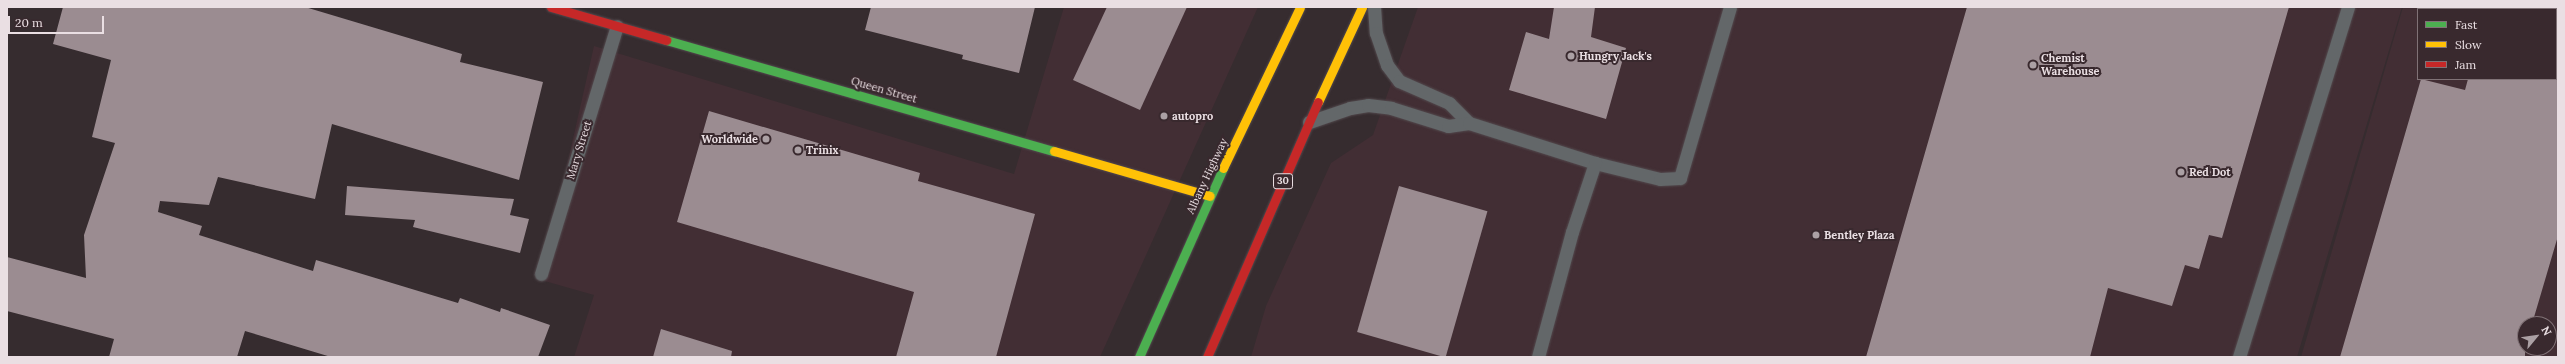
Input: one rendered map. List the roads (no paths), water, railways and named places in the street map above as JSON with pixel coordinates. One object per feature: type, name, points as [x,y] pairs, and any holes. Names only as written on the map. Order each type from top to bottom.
[{"type":"main road","name":"Queen Street","points":[[551,7],[1210,196]]},
{"type":"main road","name":"Albany Highway","points":[[1139,357],[1210,196],[1300,7]]},
{"type":"main road","name":"30","points":[[1207,357],[1309,122],[1362,7]]},
{"type":"lane","points":[[1374,7],[1376,33],[1387,65],[1399,81],[1449,103],[1469,123]]},
{"type":"lane","points":[[1309,122],[1350,108],[1368,106],[1391,108],[1448,126],[1469,123],[1595,163],[1660,179],[1680,178],[1730,7]]},
{"type":"lane","points":[[2239,357],[2348,7]]},
{"type":"lane","name":"Mary Street","points":[[541,274],[617,26]]},
{"type":"lane","points":[[1538,357],[1572,232],[1595,163]]},
{"type":"place","name":"Hungry Jack's","points":[[1571,56]]},
{"type":"place","name":"Chemist Warehouse","points":[[2033,65]]},
{"type":"place","name":"autopro","points":[[1164,116]]},
{"type":"place","name":"Worldwide","points":[[766,139]]},
{"type":"place","name":"Trinix","points":[[798,150]]},
{"type":"place","name":"Red Dot","points":[[2181,172]]},
{"type":"place","name":"Bentley Plaza","points":[[1816,235]]}]
